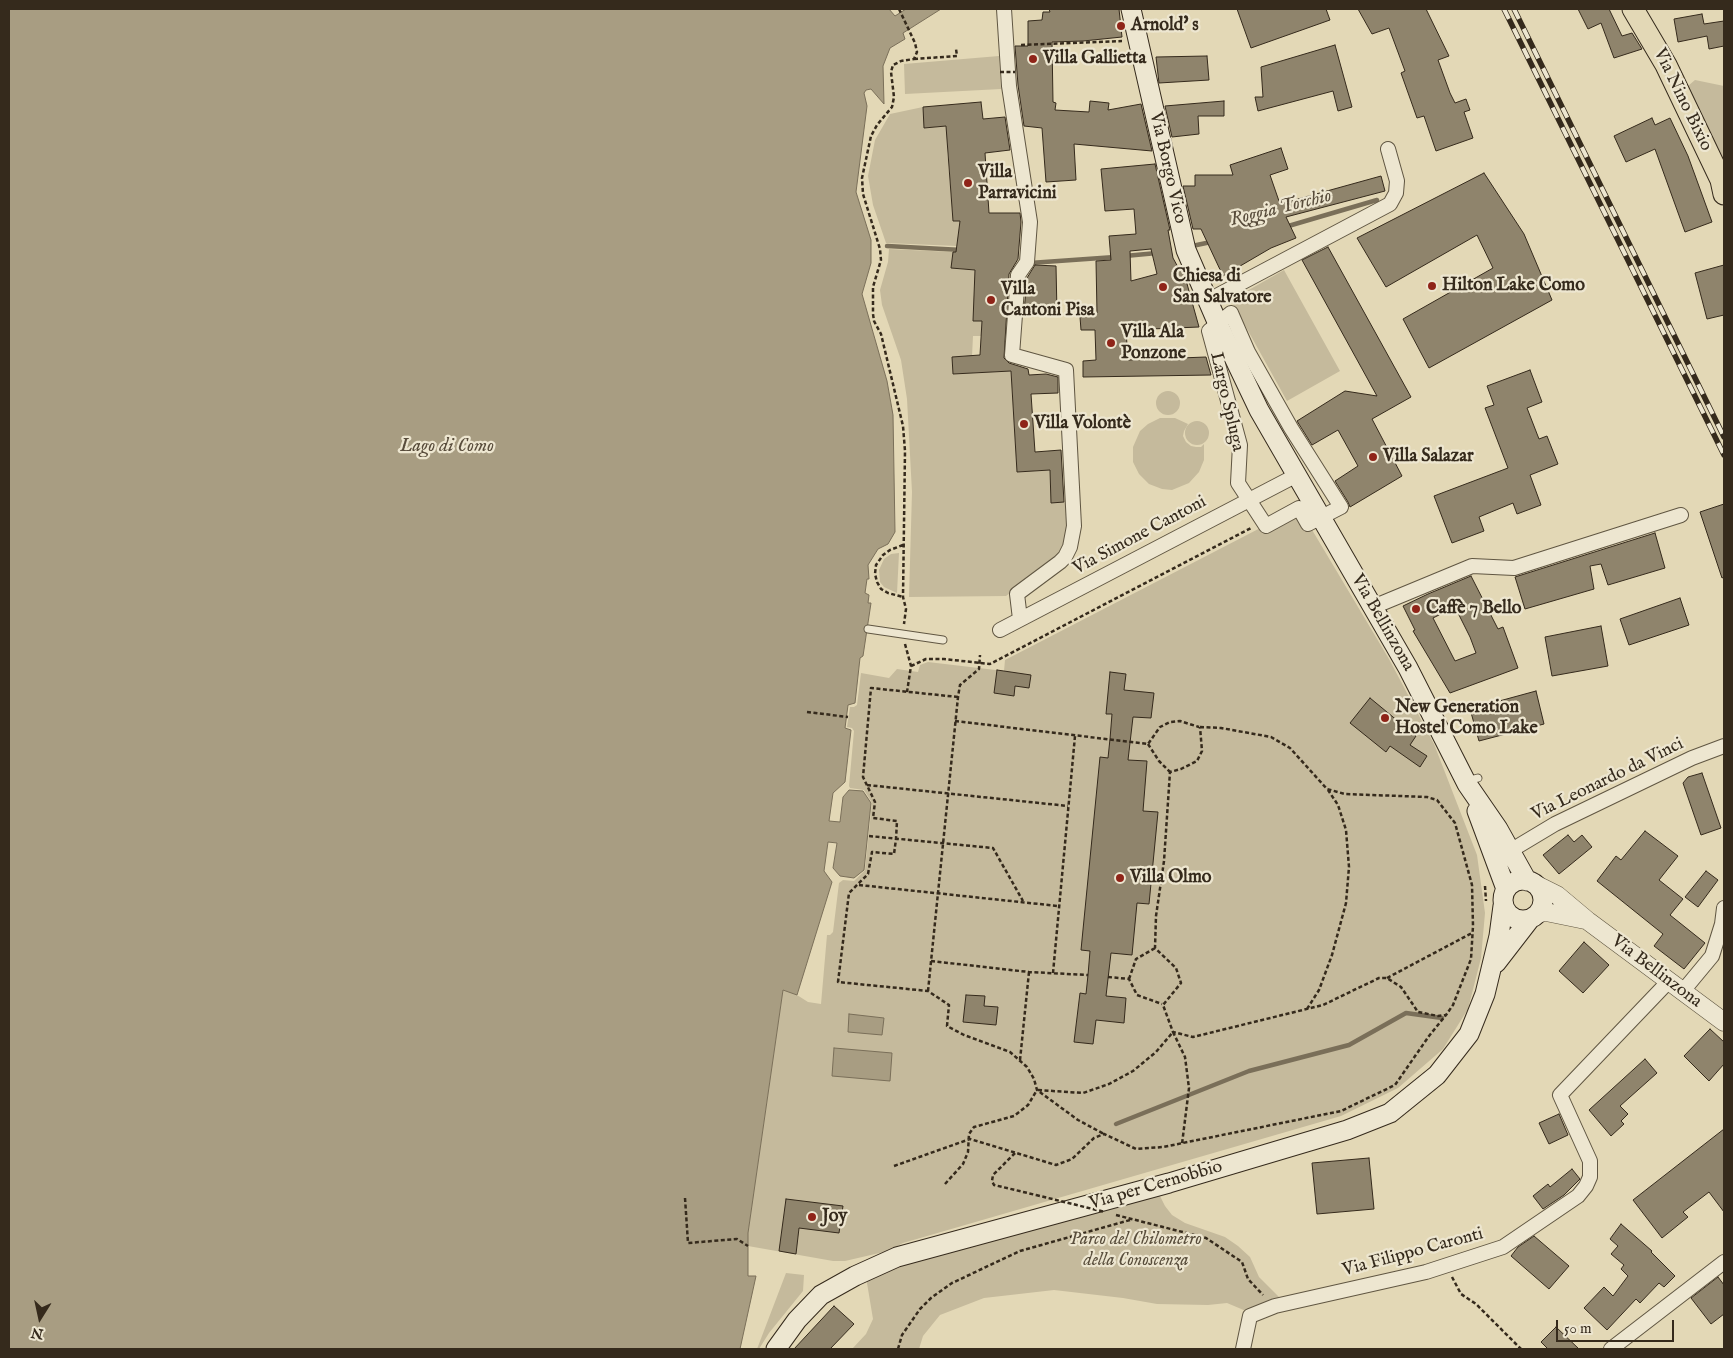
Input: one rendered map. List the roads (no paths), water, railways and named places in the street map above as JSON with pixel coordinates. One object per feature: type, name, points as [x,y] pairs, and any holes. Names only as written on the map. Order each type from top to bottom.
[{"type":"main road","name":"Via Borgo Vico","points":[[1131,9],[1186,250],[1218,324]]},
{"type":"main road","name":"Via Nino Bixio","points":[[1633,9],[1666,66],[1721,180],[1724,194]]},
{"type":"main road","name":"Largo Spluga","points":[[1218,324],[1259,410],[1322,517]]},
{"type":"main road","name":"Via Bellinzona","points":[[1322,517],[1470,781],[1530,882]]},
{"type":"main road","name":"Via Bellinzona","points":[[1470,781],[1498,900]]},
{"type":"main road","points":[[1515,882],[1530,882],[1538,888],[1543,898],[1542,906],[1534,916],[1523,921],[1512,918],[1498,900],[1515,882]]},
{"type":"main road","name":"Via per Cernobbio","points":[[776,1349],[797,1320],[822,1295],[856,1276],[897,1258],[1178,1180],[1347,1130],[1390,1113],[1437,1075],[1469,1034],[1485,994],[1499,936],[1498,900]]},
{"type":"main road","name":"Via per Cernobbio","points":[[1490,972],[1507,947],[1534,916]]},
{"type":"street","points":[[1004,9],[1009,86],[1030,222],[1027,262],[1018,275],[1012,355],[1066,370],[1074,526],[1070,547],[1060,562],[1017,594],[1020,619]]},
{"type":"street","points":[[1209,300],[1390,204],[1396,193],[1398,182],[1388,149]]},
{"type":"street","name":"Largo Spluga","points":[[1231,313],[1248,352],[1291,428],[1340,507],[1308,524],[1299,508],[1266,526],[1263,522],[1238,483],[1240,445],[1210,331],[1218,324],[1231,313]]},
{"type":"street","name":"Via Simone Cantoni","points":[[1000,630],[1297,475]]},
{"type":"street","points":[[1374,608],[1472,566],[1514,568],[1681,516]]},
{"type":"street","name":"Via Leonardo da Vinci","points":[[1510,851],[1555,824],[1692,758],[1724,746]]},
{"type":"street","name":"Via Bellinzona","points":[[1530,882],[1557,894],[1588,921],[1724,1022]]},
{"type":"street","points":[[1683,992],[1712,956],[1722,924],[1724,908]]},
{"type":"street","name":"Via Bellinzona","points":[[1534,916],[1546,912],[1588,921]]},
{"type":"street","name":"Via Filippo Caronti","points":[[1243,1349],[1250,1316],[1271,1308],[1426,1272],[1504,1248],[1578,1196],[1590,1178],[1590,1161],[1560,1095],[1669,981]]},
{"type":"street","points":[[1611,1349],[1724,1262]]},
{"type":"lane","points":[[868,629],[943,640]]},
{"type":"water","name":"Lago di Como","points":[[9,9],[889,9],[895,16],[906,9],[941,9],[903,33],[905,39],[890,48],[883,66],[884,104],[871,89],[866,90],[864,93],[867,106],[856,192],[871,240],[871,263],[862,294],[887,381],[893,415],[895,532],[888,544],[878,549],[868,565],[869,579],[867,579],[865,593],[869,595],[868,603],[871,603],[863,656],[860,658],[855,703],[848,705],[845,728],[851,730],[845,782],[833,793],[829,821],[840,822],[843,797],[849,790],[863,791],[871,803],[864,870],[854,878],[840,876],[833,868],[837,843],[828,842],[824,871],[832,882],[797,995],[783,990],[748,1233],[748,1276],[756,1276],[740,1349],[9,1349]]},
{"type":"water","points":[[849,1014],[884,1018],[882,1035],[848,1032]]},
{"type":"water","points":[[834,1048],[892,1053],[890,1081],[832,1076]]},
{"type":"waterway","name":"Roggia Torchio","points":[[1285,227],[1377,200]]},
{"type":"waterway","name":"Roggia Torchio","points":[[1192,246],[1211,242]]},
{"type":"waterway","name":"Roggia Torchio","points":[[887,246],[962,250]]},
{"type":"waterway","name":"Roggia Torchio","points":[[1125,256],[1157,253]]},
{"type":"waterway","name":"Roggia Torchio","points":[[1030,263],[1115,257]]},
{"type":"waterway","points":[[1116,1124],[1249,1071],[1349,1045],[1406,1013],[1442,1018]]},
{"type":"railway","points":[[1504,9],[1724,455]]},
{"type":"railway","points":[[1514,9],[1724,437]]},
{"type":"place","name":"Arnold' s","points":[[1121,26]]},
{"type":"place","name":"Villa Gallietta","points":[[1033,59]]},
{"type":"place","name":"Villa Parravicini","points":[[968,183]]},
{"type":"place","name":"Hilton Lake Como","points":[[1432,286]]},
{"type":"place","name":"Chiesa di San Salvatore","points":[[1163,287]]},
{"type":"place","name":"Villa Cantoni Pisa","points":[[991,300]]},
{"type":"place","name":"Villa Ala Ponzone","points":[[1111,343]]},
{"type":"place","name":"Villa Volontè","points":[[1024,424]]},
{"type":"place","name":"Villa Salazar","points":[[1373,457]]},
{"type":"place","name":"Caffè 7 Bello","points":[[1416,609]]},
{"type":"place","name":"New Generation Hostel Como Lake","points":[[1385,718]]},
{"type":"place","name":"Villa Olmo","points":[[1120,878]]},
{"type":"place","name":"Joy","points":[[812,1217]]},
{"type":"park label","name":"Parco del Chilometro della Conoscenza","points":[[1136,1250]]}]
